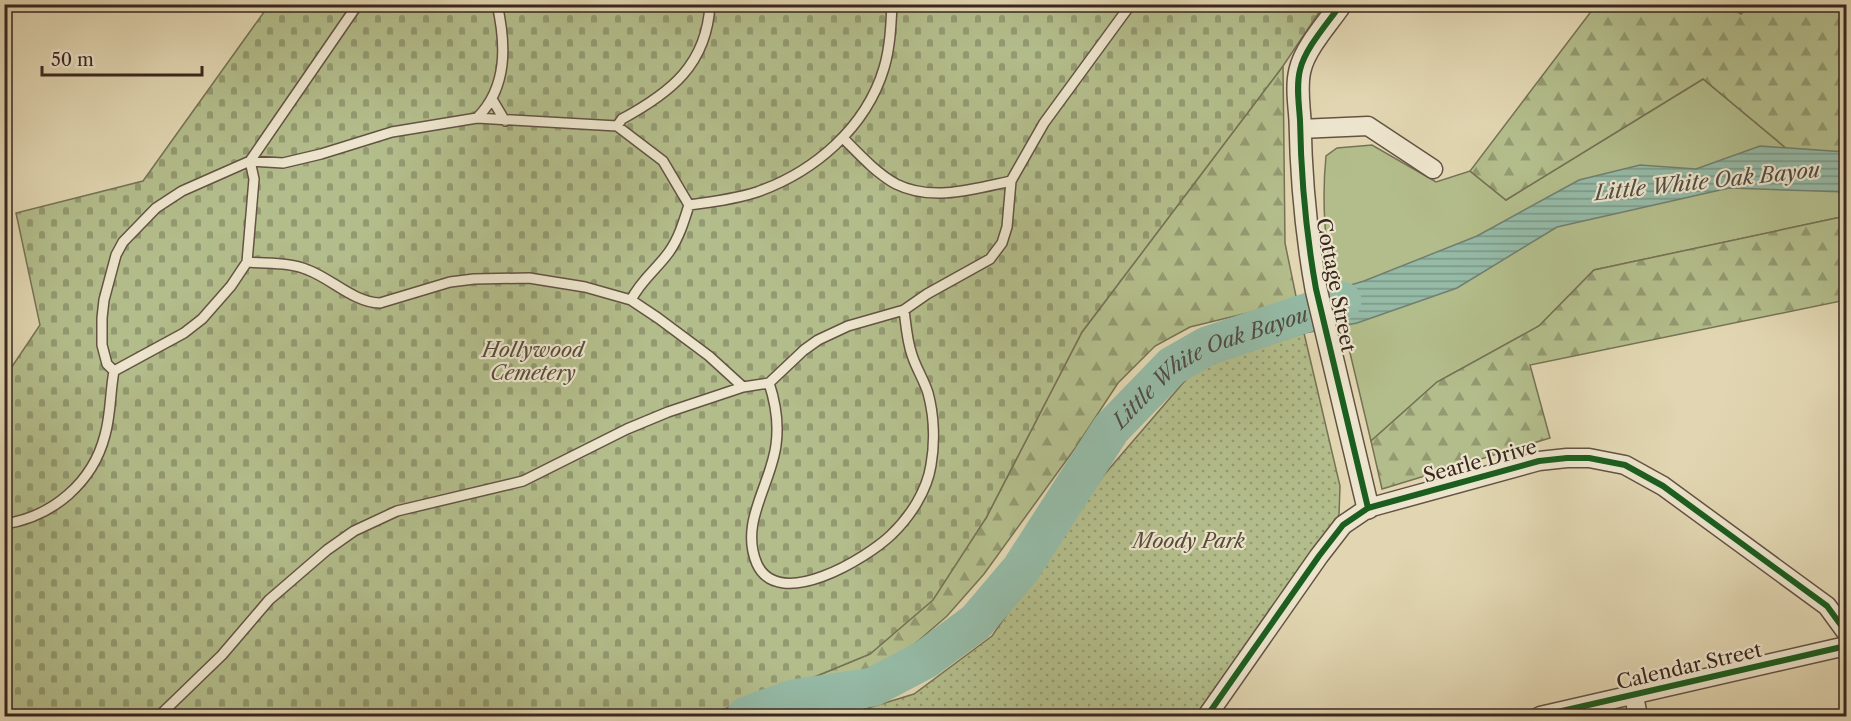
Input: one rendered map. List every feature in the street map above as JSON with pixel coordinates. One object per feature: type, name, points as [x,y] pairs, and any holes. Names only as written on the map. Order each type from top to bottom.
[{"type":"street","name":"Cottage Street","points":[[1341,4],[1309,51],[1300,69],[1300,129],[1310,255],[1316,289],[1368,508]]},
{"type":"street","points":[[1300,129],[1368,126],[1433,169]]},
{"type":"street","name":"Searle Drive","points":[[1207,717],[1343,525],[1368,508],[1539,461],[1589,458],[1625,465],[1663,486],[1827,606],[1846,632]]},
{"type":"street","name":"Calendar Street","points":[[1540,717],[1846,646]]},
{"type":"street","points":[[1634,696],[1638,717]]},
{"type":"lane","points":[[114,371],[184,333],[202,319],[231,286],[248,262],[254,179],[250,161],[358,4]]},
{"type":"lane","points":[[477,118],[492,99],[501,70],[502,32],[497,4]]},
{"type":"lane","points":[[617,126],[622,119],[678,82],[702,42],[710,4]]},
{"type":"lane","points":[[689,205],[724,200],[783,182],[812,165],[843,138],[863,111],[884,69],[892,4]]},
{"type":"lane","points":[[159,717],[222,655],[269,600],[310,564],[354,531],[397,511],[523,481],[627,429],[668,412],[743,387],[769,383],[804,350],[833,332],[904,310],[927,294],[990,259],[1002,243],[1007,226],[1011,181],[1044,123],[1131,4]]},
{"type":"lane","points":[[492,99],[505,120]]},
{"type":"lane","points":[[114,371],[107,364],[102,345],[102,318],[104,300],[116,255],[123,242],[156,208],[182,190],[250,161],[283,163],[392,132],[477,118],[617,126],[663,161],[689,205]]},
{"type":"lane","points":[[843,138],[867,162],[894,183],[918,191],[942,193],[1011,181]]},
{"type":"lane","points":[[631,300],[639,285],[651,274],[677,238],[689,205]]},
{"type":"lane","points":[[248,262],[305,268],[370,303],[380,303],[450,282],[505,277],[552,280],[585,287],[631,300],[700,350],[743,387]]},
{"type":"lane","points":[[769,383],[778,419],[776,446],[755,508],[752,549],[758,565],[767,576],[779,582],[793,584],[815,579],[837,570],[874,550],[893,534],[909,514],[928,476],[933,428],[928,393],[911,354],[904,310]]},
{"type":"lane","points":[[4,524],[38,516],[77,487],[90,471],[105,435],[114,371]]},
{"type":"green space","name":"Hollywood Cemetery","points":[[269,5],[1324,5],[1283,66],[1082,332],[986,518],[933,600],[870,654],[790,687],[706,715],[693,716],[5,716],[5,377],[40,325],[16,213],[143,181]]},
{"type":"green space","points":[[1596,5],[1726,5],[1741,14],[1750,5],[1846,5],[1846,198],[1703,79],[1506,200],[1470,171]]},
{"type":"green space","points":[[1283,66],[1285,243],[1297,301],[1190,327],[1155,346],[1118,383],[1076,447],[984,574],[947,616],[902,655],[867,673],[706,715],[790,687],[870,654],[986,518],[1082,332]]},
{"type":"green space","points":[[1703,79],[1846,198],[1846,216],[1594,270],[1539,326],[1437,382],[1371,441],[1331,273],[1325,229],[1326,156],[1337,148],[1372,145],[1436,182],[1470,171],[1506,200]]},
{"type":"green space","points":[[1846,216],[1846,300],[1530,365],[1550,438],[1382,489],[1371,441],[1437,382],[1539,326],[1594,270]]},
{"type":"green space","name":"Moody Park","points":[[1304,333],[1340,486],[1339,515],[1195,716],[842,716],[914,694],[992,636],[1103,476],[1195,369]]},
{"type":"water","points":[[1760,146],[1846,152],[1846,192],[1729,188],[1557,227],[1457,288],[1357,323],[1295,335],[1287,304],[1364,281],[1477,236],[1579,180],[1640,165],[1696,169]]},
{"type":"waterway","name":"Little White Oak Bayou","points":[[746,716],[793,699],[873,687],[926,659],[976,622],[1021,569],[1111,429],[1172,366],[1207,346],[1342,301]]},
{"type":"cycle path","points":[[1341,4],[1312,44],[1300,70],[1298,89],[1312,268],[1368,508]]},
{"type":"cycle path","points":[[1207,716],[1343,525],[1368,508],[1539,461],[1589,458],[1625,465],[1663,486],[1827,606],[1846,632]]},
{"type":"cycle path","points":[[1540,716],[1846,646]]}]
